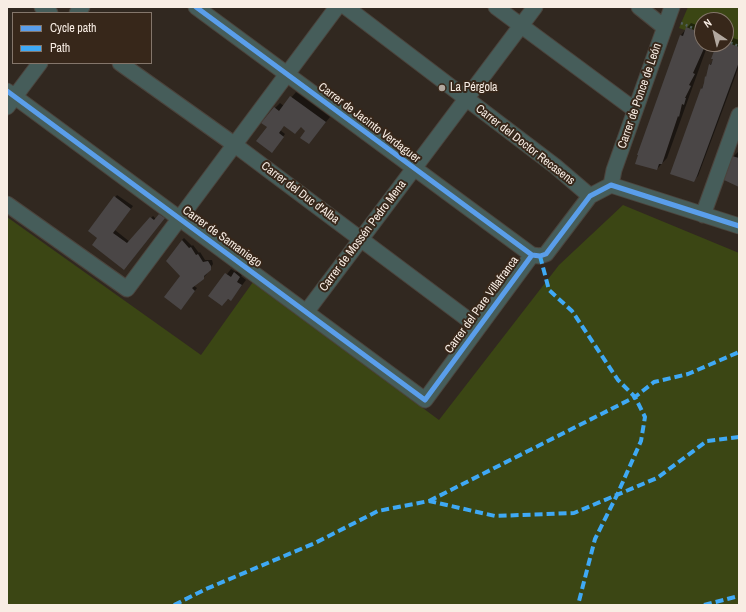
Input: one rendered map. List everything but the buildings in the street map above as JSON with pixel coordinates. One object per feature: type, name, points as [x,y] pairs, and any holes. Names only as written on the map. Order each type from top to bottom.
[{"type":"street","name":"Carrer de Jacinto Verdaguer","points":[[196,7],[532,255]]},
{"type":"street","points":[[7,204],[127,290],[337,7]]},
{"type":"street","name":"Carrer del Doctor Recasens","points":[[346,7],[555,166],[590,196]]},
{"type":"street","points":[[496,7],[635,110]]},
{"type":"street","name":"Carrer de Mossén Pedro Mena","points":[[307,312],[360,238],[535,7]]},
{"type":"street","points":[[639,7],[664,27]]},
{"type":"street","name":"Carrer de Ponce de León","points":[[611,185],[614,170],[664,27],[676,12]]},
{"type":"street","points":[[10,98],[39,64]]},
{"type":"street","name":"Carrer del Duc d'Alba","points":[[121,64],[235,145],[478,327]]},
{"type":"street","name":"Carrer de Samaniego","points":[[10,98],[181,219],[425,400]]},
{"type":"street","points":[[703,215],[739,115]]},
{"type":"street","points":[[590,196],[611,185],[739,226]]},
{"type":"street","name":"Carrer del Pare Villafranca","points":[[425,400],[532,255],[540,256],[546,254],[590,196]]},
{"type":"path","points":[[676,12],[680,23],[694,29]]},
{"type":"green space","points":[[688,7],[739,7],[739,50],[734,48],[734,12],[694,12],[694,33],[679,28]]},
{"type":"green space","points":[[623,205],[739,253],[739,605],[7,605],[7,217],[201,355],[253,282],[439,420],[559,265]]},
{"type":"marked path","points":[[540,256],[549,290],[572,311],[618,380],[635,397],[645,417],[641,441],[617,495],[595,539],[578,605]]},
{"type":"marked path","points":[[429,501],[635,397],[654,382],[688,374],[739,352]]},
{"type":"marked path","points":[[174,605],[206,589],[315,543],[378,511],[429,501],[495,516],[574,513],[657,478],[707,441],[739,437]]},
{"type":"marked path","points":[[704,605],[739,596]]},
{"type":"cycle path","points":[[196,7],[532,255],[540,256],[546,254],[590,196],[611,185],[739,226]]},
{"type":"cycle path","points":[[7,91],[425,400],[532,255]]},
{"type":"place","name":"La Pérgola","points":[[442,88]]}]
